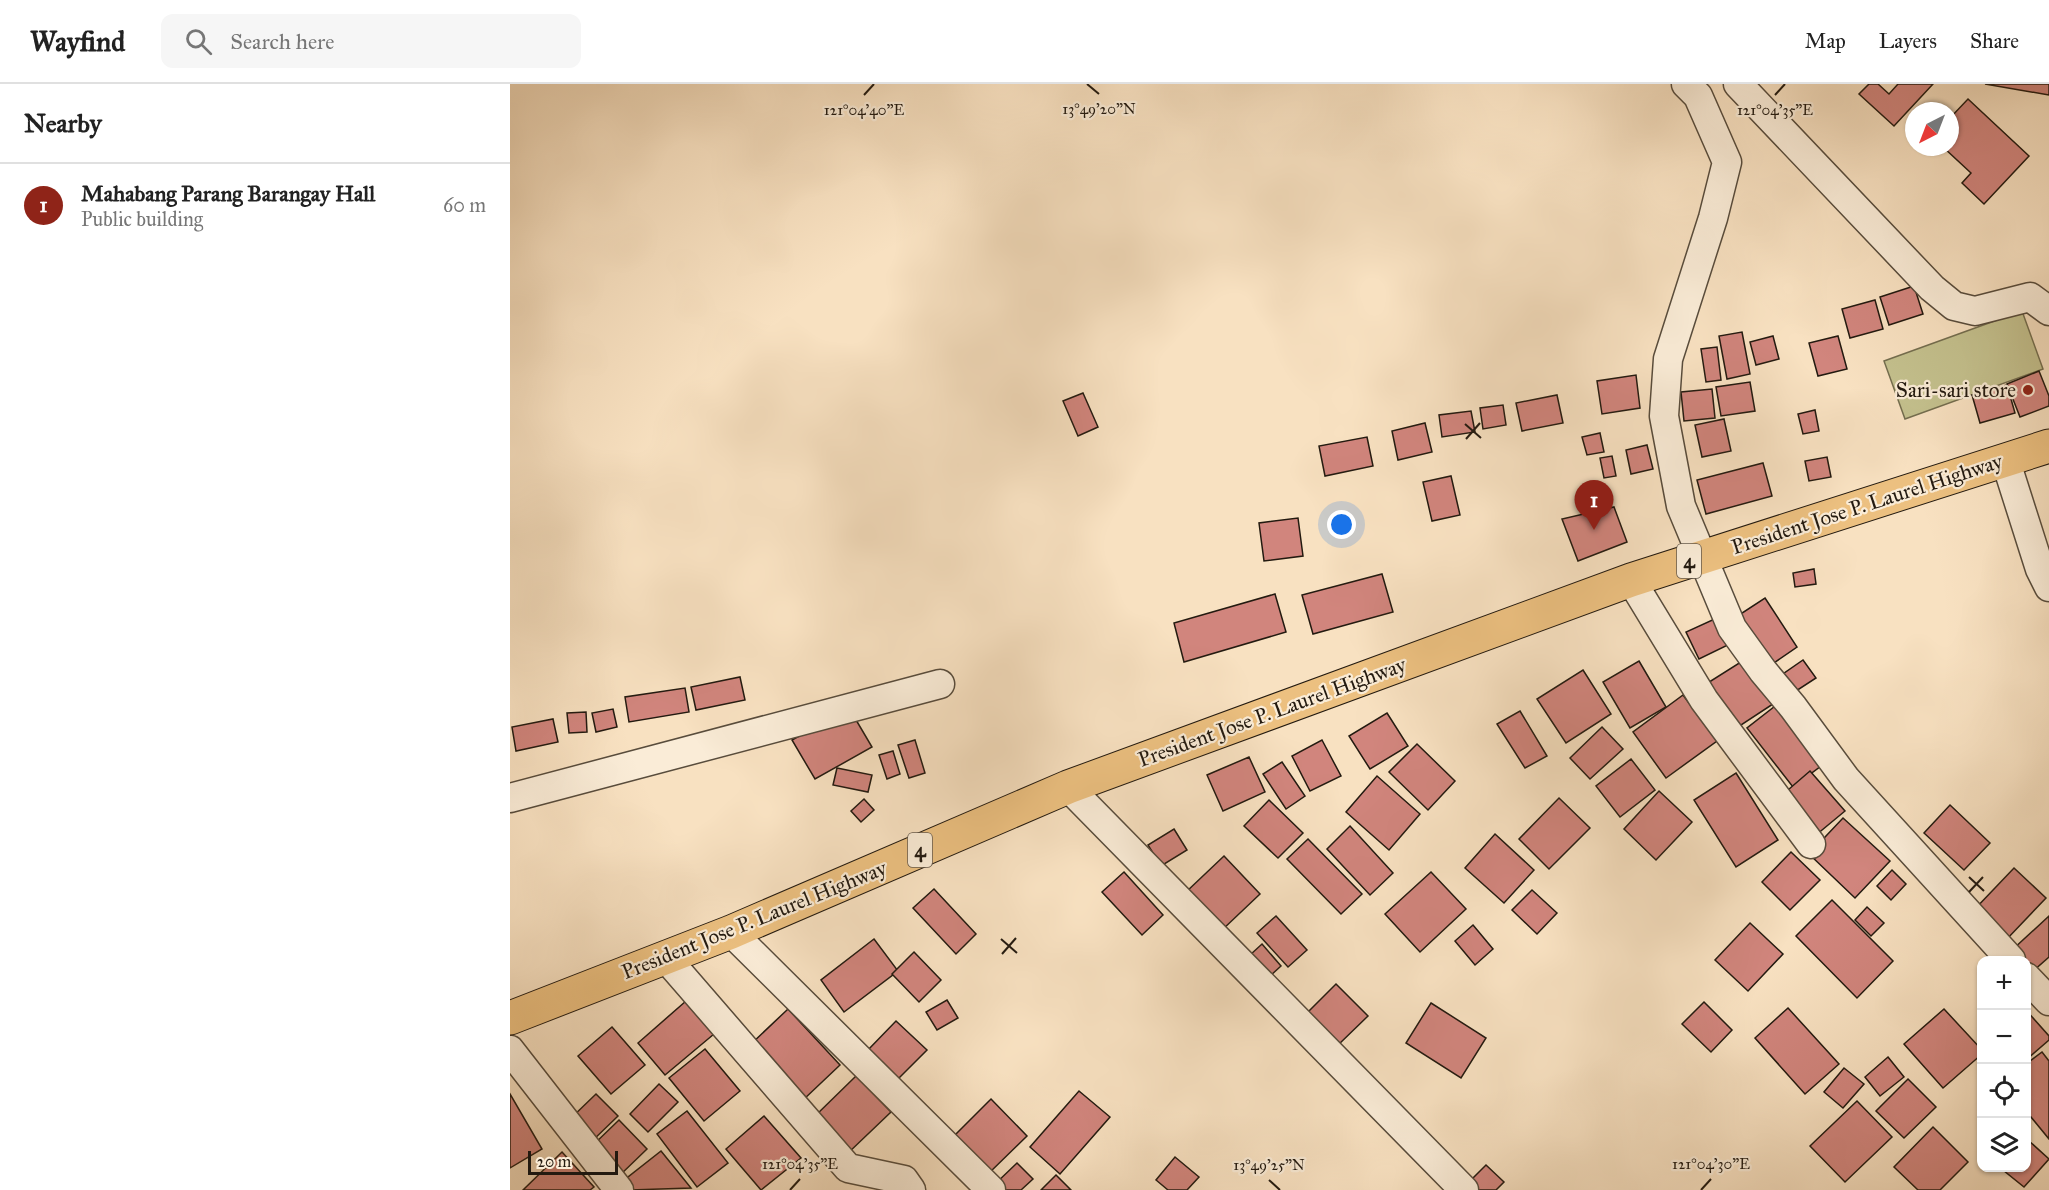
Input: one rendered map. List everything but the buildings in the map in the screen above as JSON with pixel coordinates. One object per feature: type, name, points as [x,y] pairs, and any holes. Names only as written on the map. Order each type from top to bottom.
[{"type":"highway","name":"President Jose P. Laurel Highway","points":[[510,1018],[731,932],[1068,787],[1631,580],[2049,446]]},
{"type":"street","points":[[1686,84],[1698,96],[1727,162],[1713,218],[1668,359],[1664,416],[1681,506],[1732,628],[1763,671],[1793,706],[1846,779],[2007,956]]},
{"type":"street","points":[[1738,84],[1932,288],[1954,306],[1975,311],[2030,297],[2049,311]]},
{"type":"street","points":[[2005,459],[2040,569],[2049,587]]},
{"type":"street","points":[[1631,580],[1704,700],[1811,844]]},
{"type":"street","points":[[510,798],[940,684]]},
{"type":"street","points":[[1068,787],[1464,1190]]},
{"type":"street","points":[[731,932],[991,1190]]},
{"type":"street","points":[[666,958],[848,1168],[904,1180],[911,1190]]},
{"type":"street","points":[[2031,982],[2049,1001]]},
{"type":"street","points":[[510,1050],[620,1190]]},
{"type":"shaded area","points":[[2022,311],[2043,369],[1905,419],[1884,361]]},
{"type":"place","name":"Sari-sari store","points":[[2028,390]]},
{"type":"place","name":"Mahabang Parang Barangay Hall","points":[[1594,530]]}]
